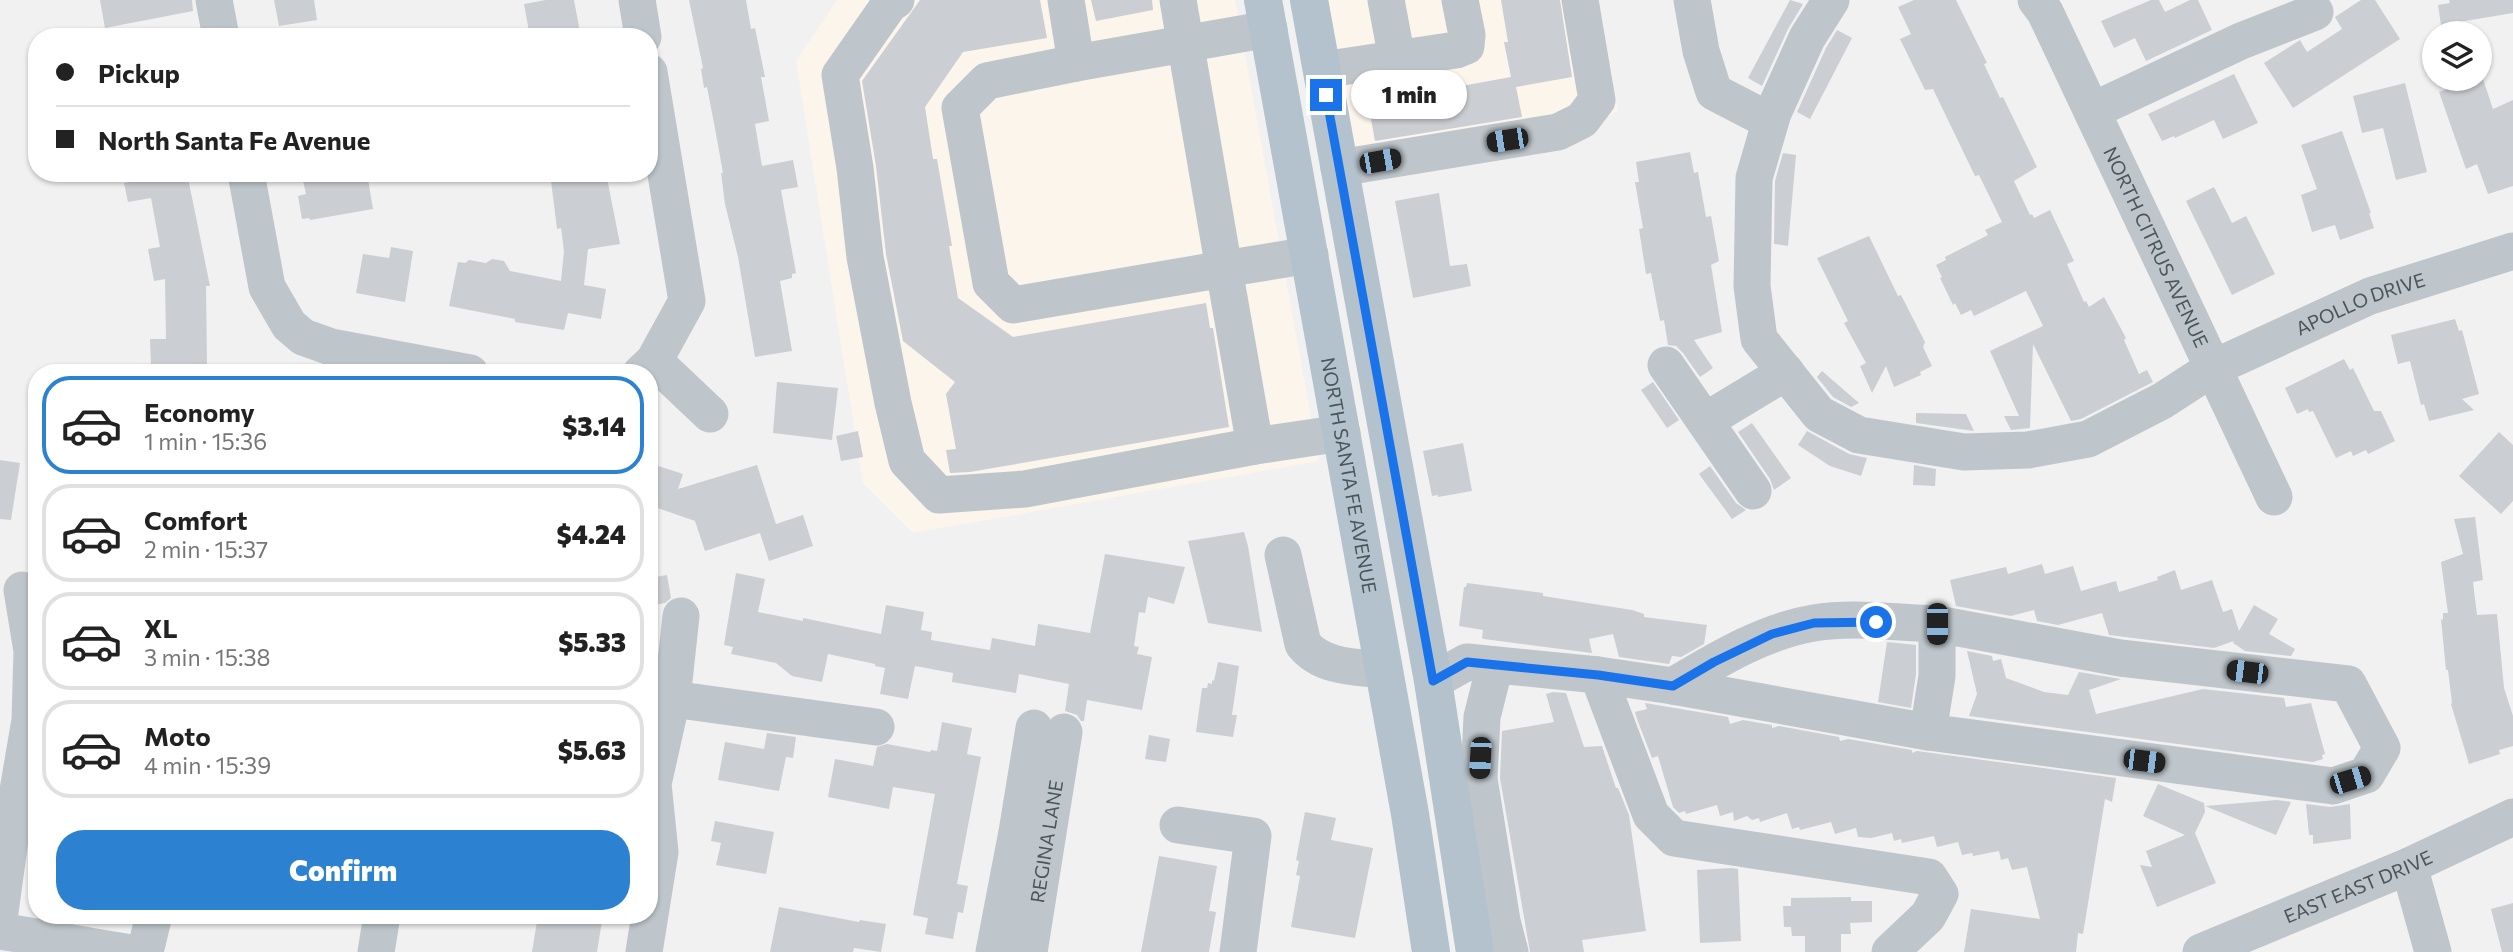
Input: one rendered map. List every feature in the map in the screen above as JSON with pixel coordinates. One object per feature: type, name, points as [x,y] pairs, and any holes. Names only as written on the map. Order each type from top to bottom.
[{"type":"main road","points":[[1309,0],[1433,681],[1475,952]]},
{"type":"main road","name":"NORTH SANTA FE AVENUE","points":[[1266,15],[1384,670],[1431,952]]},
{"type":"street","points":[[214,0],[219,28]]},
{"type":"street","points":[[637,0],[642,28]]},
{"type":"street","points":[[896,0],[889,5],[840,75],[855,168],[865,257],[893,403],[907,461],[939,495],[1025,489],[1255,446],[1342,433]]},
{"type":"street","points":[[1066,0],[1076,63]]},
{"type":"street","points":[[1178,0],[1255,446]]},
{"type":"street","points":[[1386,0],[1397,59]]},
{"type":"street","points":[[1322,70],[1456,50],[1466,46],[1467,36],[1460,0]]},
{"type":"street","points":[[1339,168],[1558,132],[1582,120],[1597,100],[1580,0]]},
{"type":"street","points":[[1692,0],[1701,51],[1714,92],[1770,121]]},
{"type":"street","name":"APOLLO DRIVE","points":[[1831,0],[1807,38],[1770,121],[1754,178],[1752,286],[1759,339],[1819,414],[1858,435],[1964,452],[2028,450],[2088,439],[2162,401],[2213,368],[2370,296],[2513,251]]},
{"type":"street","name":"NORTH CITRUS AVENUE","points":[[2050,4],[2092,111],[2274,497]]},
{"type":"street","points":[[2092,111],[2271,28],[2315,12]]},
{"type":"street","points":[[1266,15],[1185,44],[987,81],[960,107],[991,283],[1013,305],[1310,255]]},
{"type":"street","points":[[650,364],[687,301],[658,126]]},
{"type":"street","points":[[248,182],[267,287],[289,325],[303,337],[331,347],[422,364]]},
{"type":"street","points":[[1666,365],[1753,491]]},
{"type":"street","points":[[1705,421],[1786,372]]},
{"type":"street","points":[[658,375],[710,414]]},
{"type":"street","points":[[1283,555],[1303,644],[1311,654],[1340,665],[1384,670]]},
{"type":"street","points":[[22,590],[28,627]]},
{"type":"street","points":[[658,762],[672,699],[681,616]]},
{"type":"street","points":[[1433,681],[1467,662],[1598,675],[1928,732],[2333,786],[2366,775],[2382,748],[2348,684],[2120,658],[1937,624],[1850,621],[1814,623],[1772,634],[1714,662],[1673,686]]},
{"type":"street","points":[[1928,732],[1937,676],[1937,624]]},
{"type":"street","points":[[1495,665],[1482,717],[1479,779],[1502,921],[1510,952]]},
{"type":"street","points":[[1598,675],[1651,816],[1674,838],[1929,877],[1940,894],[1928,916],[1890,952]]},
{"type":"street","points":[[672,699],[876,727]]},
{"type":"street","name":"REGINA LANE","points":[[995,952],[1017,832],[1049,730],[1029,952]]},
{"type":"street","points":[[0,912],[10,832],[28,731]]},
{"type":"street","name":"EAST EAST DRIVE","points":[[2201,952],[2409,866],[2513,817]]},
{"type":"street","points":[[1178,825],[1253,836],[1238,952]]},
{"type":"street","points":[[658,833],[658,864]]},
{"type":"street","points":[[2409,866],[2433,952]]},
{"type":"street","points":[[145,952],[152,924]]},
{"type":"street","points":[[376,952],[381,924]]},
{"type":"street","points":[[644,952],[648,924]]},
{"type":"street","points":[[0,931],[52,945],[125,952]]},
{"type":"shaded area","points":[[837,0],[1235,0],[1319,461],[913,533],[863,483],[796,61]]},
{"type":"shaded area","points":[[1328,0],[1599,0],[1618,110],[1597,123],[1360,173]]},
{"type":"building","points":[[100,0],[192,0],[193,11],[105,28]]},
{"type":"building","points":[[274,0],[314,0],[317,20],[279,26]]},
{"type":"building","points":[[546,0],[574,0],[579,28],[528,28],[524,4]]},
{"type":"building","points":[[689,0],[746,0],[751,29],[755,28],[765,77],[761,77],[769,121],[755,124],[762,166],[793,160],[798,187],[781,190],[796,273],[792,274],[792,278],[780,281],[792,351],[755,357],[738,257],[725,204],[723,173],[714,123],[707,87],[704,88],[703,68]]},
{"type":"building","points":[[920,0],[1040,0],[1047,38],[963,52],[925,107],[933,159],[937,159],[958,298],[1013,337],[1206,303],[1210,328],[1213,328],[1229,427],[970,472],[950,473],[946,450],[956,449],[946,394],[955,382],[903,341],[886,254],[876,166],[862,81]]},
{"type":"building","points":[[1091,0],[1152,0],[1153,10],[1096,21]]},
{"type":"building","points":[[1501,0],[1560,0],[1572,77],[1516,87],[1522,117],[1375,141],[1368,103],[1511,77],[1504,42],[1508,42]]},
{"type":"building","points":[[1790,0],[1803,4],[1788,29],[1762,86],[1748,78]]},
{"type":"building","points":[[1914,0],[1956,0],[1987,63],[1984,64],[2000,98],[2003,97],[2037,167],[2014,181],[2030,215],[2034,218],[2050,210],[2074,261],[2067,264],[2084,302],[2086,301],[2089,307],[2104,297],[2126,338],[2124,340],[2139,374],[2147,370],[2153,382],[2081,419],[2071,421],[2033,344],[2030,428],[2011,430],[2004,416],[2019,416],[1990,351],[2043,326],[2026,291],[1974,316],[1971,310],[1961,315],[1940,278],[1942,277],[1936,265],[1946,260],[1945,257],[1988,235],[1985,230],[2002,222],[1979,175],[1975,176],[1933,89],[1925,90],[1900,39],[1911,34],[1898,7]]},
{"type":"building","points":[[2151,0],[2159,0],[2165,12],[2190,0],[2198,0],[2212,30],[2146,61],[2135,38],[2114,48],[2101,21]]},
{"type":"building","points":[[2361,0],[2375,0],[2400,39],[2293,108],[2264,63],[2300,40],[2307,52],[2342,29],[2335,17]]},
{"type":"building","points":[[2449,0],[2513,0],[2513,13],[2465,21],[2440,21],[2438,5],[2450,3]]},
{"type":"building","points":[[1837,30],[1852,38],[1810,119],[1797,112]]},
{"type":"building","points":[[2234,74],[2258,123],[2223,139],[2214,120],[2162,141],[2148,114]]},
{"type":"building","points":[[2405,83],[2427,172],[2396,180],[2383,128],[2362,133],[2353,96]]},
{"type":"building","points":[[2487,91],[2493,109],[2513,100],[2513,186],[2488,194],[2477,164],[2466,169],[2439,92]]},
{"type":"building","points":[[2342,131],[2374,228],[2340,240],[2335,225],[2312,232],[2301,195],[2317,189],[2301,145]]},
{"type":"building","points":[[1690,152],[1694,173],[1698,172],[1706,217],[1711,216],[1719,261],[1711,265],[1722,332],[1694,340],[1713,368],[1700,377],[1676,346],[1668,345],[1664,320],[1660,321],[1651,273],[1646,274],[1639,229],[1643,228],[1635,182],[1639,182],[1636,162]]},
{"type":"building","points":[[1783,153],[1796,155],[1788,246],[1774,244],[1775,181]]},
{"type":"building","points":[[189,182],[210,286],[206,286],[207,364],[151,364],[150,339],[166,339],[165,279],[154,281],[148,249],[160,247],[151,198],[128,202],[124,183]]},
{"type":"building","points":[[303,182],[368,182],[373,209],[310,220],[302,219],[298,196],[306,194]]},
{"type":"building","points":[[551,182],[608,182],[620,244],[588,249],[584,285],[606,289],[601,319],[568,313],[564,330],[515,322],[515,319],[449,306],[458,262],[465,263],[469,260],[486,263],[492,259],[504,261],[510,271],[561,281],[564,251],[561,228],[557,229]]},
{"type":"building","points":[[2214,187],[2232,223],[2246,216],[2275,274],[2232,295],[2186,201]]},
{"type":"building","points":[[1439,193],[1450,266],[1467,264],[1471,286],[1413,298],[1395,201]]},
{"type":"building","points":[[1869,236],[1898,296],[1901,295],[1925,342],[1923,347],[1932,366],[1920,372],[1921,375],[1894,387],[1886,366],[1872,393],[1860,366],[1866,363],[1844,323],[1848,321],[1817,258]]},
{"type":"building","points":[[391,247],[413,251],[405,302],[356,293],[363,254],[389,258]]},
{"type":"building","points":[[2455,319],[2459,331],[2462,330],[2479,394],[2462,399],[2474,410],[2429,421],[2424,404],[2421,405],[2410,361],[2398,364],[2391,335]]},
{"type":"building","points":[[2344,359],[2350,370],[2353,368],[2374,411],[2381,411],[2395,441],[2368,454],[2366,450],[2353,456],[2351,451],[2336,458],[2313,411],[2309,412],[2308,409],[2297,414],[2285,388]]},
{"type":"building","points":[[1822,371],[1859,403],[1851,407],[1833,397],[1817,377]]},
{"type":"building","points":[[777,382],[838,388],[832,440],[773,433]]},
{"type":"building","points":[[1653,382],[1679,420],[1667,428],[1641,390]]},
{"type":"building","points":[[1916,413],[1966,414],[1974,431],[1916,423]]},
{"type":"building","points":[[1752,423],[1791,478],[1774,490],[1770,479],[1738,432]]},
{"type":"building","points":[[858,431],[863,457],[841,461],[836,436]]},
{"type":"building","points":[[1807,431],[1849,454],[1867,458],[1861,476],[1830,466],[1798,445]]},
{"type":"building","points":[[2499,432],[2513,445],[2513,501],[2501,514],[2459,476]]},
{"type":"building","points":[[1463,443],[1472,491],[1432,496],[1423,451]]},
{"type":"building","points":[[0,460],[20,463],[11,520],[0,519]]},
{"type":"building","points":[[757,465],[776,524],[803,515],[813,546],[769,561],[760,533],[705,551],[695,521],[658,508],[658,466],[683,474],[678,489]]},
{"type":"building","points":[[1914,465],[1936,469],[1935,486],[1913,485]]},
{"type":"building","points":[[1710,466],[1736,503],[1746,510],[1732,519],[1699,474]]},
{"type":"building","points":[[2475,517],[2483,580],[2473,582],[2477,615],[2497,614],[2504,688],[2513,716],[2513,746],[2499,750],[2500,754],[2469,764],[2451,704],[2446,670],[2441,619],[2443,620],[2443,613],[2448,613],[2441,562],[2463,554],[2454,519]]},
{"type":"building","points":[[1244,532],[1262,632],[1208,623],[1188,541]]},
{"type":"building","points":[[1105,554],[1185,567],[1174,604],[1148,597],[1145,613],[1139,612],[1134,646],[1139,647],[1137,654],[1152,657],[1142,710],[1087,700],[1084,721],[1081,721],[1077,715],[1065,711],[1069,684],[1019,674],[1016,693],[952,682],[953,673],[915,666],[908,699],[880,694],[885,668],[875,664],[828,654],[822,682],[792,676],[776,663],[731,654],[733,647],[724,645],[736,573],[765,579],[758,612],[803,621],[803,618],[881,634],[886,605],[924,612],[921,630],[932,632],[931,640],[990,650],[992,638],[1035,646],[1038,624],[1090,633]]},
{"type":"building","points":[[2042,564],[2045,574],[2073,566],[2081,591],[2116,581],[2119,592],[2158,580],[2157,577],[2175,570],[2181,590],[2212,580],[2223,612],[2232,609],[2239,631],[2254,605],[2278,619],[2269,634],[2295,649],[2291,656],[2245,651],[2233,643],[2234,641],[2214,648],[2109,635],[2102,613],[2058,625],[2037,621],[2034,610],[2011,616],[1956,606],[1950,580],[2006,567],[2008,574]]},
{"type":"building","points":[[667,575],[671,598],[658,604],[658,576]]},
{"type":"building","points":[[1467,583],[1543,593],[1543,596],[1632,610],[1644,614],[1644,617],[1707,625],[1704,644],[1681,657],[1672,656],[1669,664],[1619,657],[1613,634],[1589,639],[1592,653],[1484,639],[1483,630],[1459,626],[1464,587]]},
{"type":"building","points":[[1887,642],[1916,645],[1916,674],[1911,708],[1878,702]]},
{"type":"building","points":[[1967,651],[1992,656],[1993,661],[2001,659],[2006,678],[2044,692],[2068,695],[2079,672],[2121,679],[2089,690],[2096,714],[2203,689],[2284,698],[2286,707],[2311,703],[2325,754],[2322,755],[2323,759],[2313,762],[1969,716],[1977,694]]},
{"type":"building","points":[[1218,662],[1239,666],[1232,715],[1237,715],[1233,737],[1196,732],[1202,688],[1207,688],[1208,683],[1212,684],[1212,680],[1214,681]]},
{"type":"building","points":[[1566,693],[1584,747],[1602,746],[1616,788],[1629,815],[1646,931],[1582,940],[1584,952],[1530,952],[1500,778],[1502,731],[1554,722],[1546,694]]},
{"type":"building","points":[[1645,703],[1728,717],[1730,724],[1743,720],[1772,725],[1772,728],[1779,726],[1839,737],[1840,741],[1848,739],[1912,750],[1912,753],[1917,751],[2116,778],[2112,802],[2105,799],[2083,934],[2078,933],[2076,952],[1964,952],[1971,909],[2040,919],[2027,867],[2012,870],[2008,858],[2001,860],[1999,851],[1973,856],[1972,853],[1962,855],[1958,842],[1937,847],[1934,836],[1902,843],[1901,839],[1894,841],[1892,833],[1871,838],[1858,837],[1856,828],[1835,834],[1831,822],[1800,830],[1799,827],[1792,829],[1787,813],[1760,822],[1759,818],[1752,820],[1747,816],[1734,821],[1733,812],[1720,816],[1717,805],[1686,814],[1685,811],[1679,813],[1673,807],[1658,756],[1652,758],[1637,719],[1635,712],[1647,709]]},
{"type":"building","points":[[942,722],[972,728],[967,754],[981,757],[957,884],[968,886],[963,913],[958,912],[953,939],[925,934],[928,918],[913,915],[935,794],[893,787],[889,809],[828,797],[835,759],[873,766],[877,747],[887,744],[937,751]]},
{"type":"building","points":[[767,733],[796,737],[793,758],[786,757],[779,791],[718,780],[725,742],[764,749]]},
{"type":"building","points":[[1149,735],[1170,739],[1166,762],[1145,759]]},
{"type":"building","points":[[2158,784],[2204,803],[2205,812],[2195,833],[2216,883],[2157,907],[2140,865],[2152,867],[2146,851],[2185,835],[2143,816]]},
{"type":"building","points":[[2277,800],[2291,802],[2276,835],[2205,806]]},
{"type":"building","points":[[2306,804],[2330,807],[2350,804],[2351,839],[2313,844],[2313,835],[2309,835]]},
{"type":"building","points":[[1305,812],[1336,818],[1331,840],[1373,848],[1355,938],[1291,927],[1300,876],[1296,875],[1299,861],[1296,860]]},
{"type":"building","points":[[715,821],[774,832],[766,874],[716,865],[721,843],[711,841]]},
{"type":"building","points":[[1159,856],[1217,866],[1209,911],[1216,912],[1209,952],[1141,952]]},
{"type":"building","points":[[1738,869],[1741,941],[1700,943],[1697,870]]},
{"type":"building","points":[[1851,897],[1851,901],[1872,901],[1872,922],[1850,923],[1851,934],[1841,934],[1841,952],[1805,952],[1805,936],[1792,936],[1791,927],[1784,927],[1783,906],[1791,906],[1791,898]]},
{"type":"building","points":[[2513,903],[2513,952],[2502,952],[2491,909]]},
{"type":"building","points":[[779,907],[859,922],[886,924],[881,952],[854,948],[853,952],[770,952]]},
{"type":"building","points":[[537,924],[602,924],[597,952],[532,952]]},
{"type":"route","points":[[1326,95],[1433,681],[1467,662],[1598,675],[1673,686],[1714,662],[1772,634],[1814,623],[1876,622]]}]
